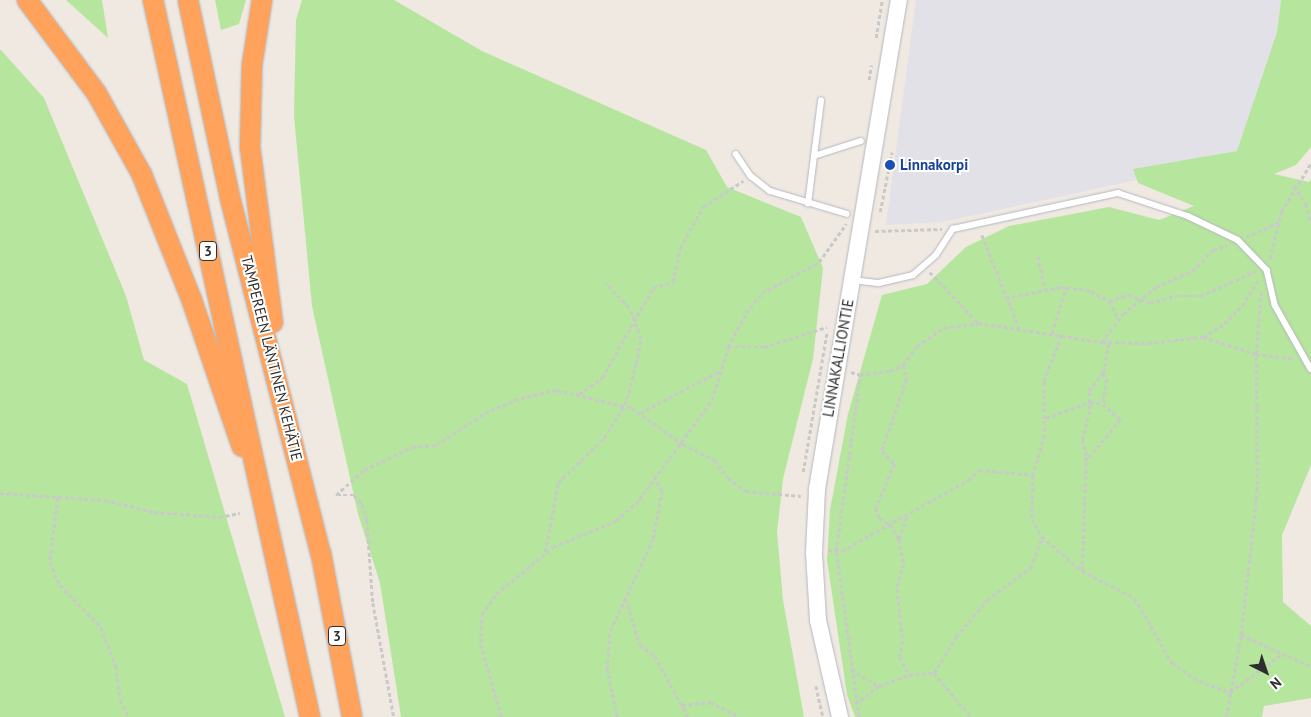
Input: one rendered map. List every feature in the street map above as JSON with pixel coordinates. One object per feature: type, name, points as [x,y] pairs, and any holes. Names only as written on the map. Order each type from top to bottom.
[{"type":"highway","points":[[27,0],[97,94],[142,175],[188,289],[264,503]]},
{"type":"highway","name":"3","points":[[153,0],[310,717]]},
{"type":"highway","name":"TAMPEREEN LÄNTINEN KEHÄTIE","points":[[188,0],[231,202],[277,372],[321,554],[352,717]]},
{"type":"highway","points":[[262,0],[252,65],[250,147],[270,285],[277,372]]},
{"type":"main road","name":"LINNAKALLIONTIE","points":[[840,717],[818,620],[814,553],[817,490],[852,280],[875,160],[899,0]]},
{"type":"lane","points":[[808,204],[821,101]]},
{"type":"lane","points":[[814,156],[861,141]]},
{"type":"lane","points":[[736,154],[751,176],[770,192],[847,214]]},
{"type":"lane","points":[[852,280],[879,283],[896,281],[913,275],[924,266],[953,229],[1118,193],[1188,216],[1238,240],[1266,268],[1275,305],[1304,360],[1311,369]]},
{"type":"path","points":[[892,152],[876,231],[953,229]]},
{"type":"path","points":[[1226,717],[1241,635],[1257,492],[1256,354],[1259,299],[1279,222],[1294,186],[1311,163]]},
{"type":"path","points":[[579,394],[602,378],[654,288],[673,282],[680,248],[703,207],[751,176]]},
{"type":"path","points":[[1294,186],[1306,204],[1311,223]]},
{"type":"path","points":[[1306,204],[1311,205]]},
{"type":"path","points":[[1102,342],[1119,319],[1156,287],[1192,271],[1213,250],[1279,222]]},
{"type":"path","points":[[501,717],[480,643],[482,615],[496,594],[544,554],[616,522],[655,479],[683,444],[712,400],[728,347],[762,293],[819,262],[845,224]]},
{"type":"path","points":[[982,235],[1020,330]]},
{"type":"path","points":[[1038,256],[1045,288]]},
{"type":"path","points":[[924,266],[978,323]]},
{"type":"path","points":[[1109,301],[1128,295],[1150,303],[1175,296],[1200,296],[1266,268]]},
{"type":"path","points":[[1203,337],[1242,306],[1266,268]]},
{"type":"path","points":[[544,554],[558,483],[604,438],[625,405],[641,339],[629,308],[606,282]]},
{"type":"path","points":[[1006,298],[1045,288],[1091,291],[1109,301],[1119,319]]},
{"type":"path","points":[[1052,333],[1066,288]]},
{"type":"path","points":[[837,367],[860,375],[903,365],[917,346],[944,328],[978,323],[1102,342],[1203,337],[1256,354],[1304,360]]},
{"type":"path","points":[[728,347],[764,347],[828,328]]},
{"type":"path","points":[[1062,335],[1044,382],[1046,418],[1033,475],[1032,519],[1042,537],[1082,571],[1134,598],[1172,663],[1200,680],[1230,692]]},
{"type":"path","points":[[1082,571],[1086,462],[1082,440],[1090,402],[1089,391],[1103,372],[1109,342]]},
{"type":"path","points":[[903,365],[907,379],[882,452],[895,464],[876,508],[879,518],[890,524],[899,539],[904,564],[897,589],[903,641],[900,657],[909,676]]},
{"type":"path","points":[[640,413],[720,371]]},
{"type":"path","points":[[1103,372],[1107,379],[1103,404]]},
{"type":"path","points":[[859,717],[850,670],[836,551],[860,375]]},
{"type":"path","points":[[394,717],[373,604],[367,520],[362,504],[354,495],[336,495],[364,470],[412,447],[436,445],[485,413],[521,398],[557,390],[625,405],[640,413],[683,444],[715,460],[728,478],[746,491],[801,496]]},
{"type":"path","points":[[1046,418],[1090,402],[1103,404],[1121,420],[1086,462]]},
{"type":"path","points":[[814,553],[842,551],[968,480],[979,470],[1033,475]]},
{"type":"path","points":[[617,717],[607,670],[610,631],[653,538],[662,491],[655,479]]},
{"type":"path","points":[[0,493],[105,500],[154,512],[219,517],[240,513]]},
{"type":"path","points":[[58,498],[50,562],[60,585],[101,627],[116,666],[120,700],[129,717]]},
{"type":"path","points":[[899,539],[907,514]]},
{"type":"path","points":[[934,673],[956,637],[987,600],[1030,568],[1042,537]]},
{"type":"path","points":[[625,598],[640,645],[655,656],[688,717]]},
{"type":"path","points":[[1241,635],[1281,655],[1311,666]]},
{"type":"path","points":[[1230,692],[1281,655]]},
{"type":"path","points":[[850,670],[879,686]]},
{"type":"path","points":[[855,704],[879,686],[909,676],[934,673]]},
{"type":"path","points":[[934,673],[971,717]]},
{"type":"path","points":[[682,705],[710,702],[739,717]]},
{"type":"shaded area","points":[[916,0],[1281,0],[1277,32],[1235,159],[942,222],[886,225]]},
{"type":"green space","points":[[66,0],[102,0],[108,38]]},
{"type":"green space","points":[[215,0],[246,0],[239,24],[221,30]]},
{"type":"green space","points":[[302,0],[394,0],[482,51],[706,150],[727,187],[801,217],[823,268],[813,359],[783,479],[777,532],[783,600],[804,717],[401,717],[380,583],[358,514],[312,306],[294,116],[296,20]]},
{"type":"green space","points":[[1281,0],[1311,0],[1311,147],[1296,165],[1274,174],[1309,182],[1311,179],[1311,465],[1282,535],[1283,602],[1311,626],[1311,698],[1264,706],[1262,717],[855,717],[847,695],[827,560],[830,510],[848,414],[882,295],[927,284],[966,247],[1009,226],[1109,207],[1159,220],[1194,206],[1138,183],[1133,169],[1237,151],[1277,32]]},
{"type":"green space","points":[[0,49],[44,98],[126,296],[144,360],[187,384],[285,717],[0,717]]},
{"type":"place","name":"Linnakorpi","points":[[890,165]]}]
